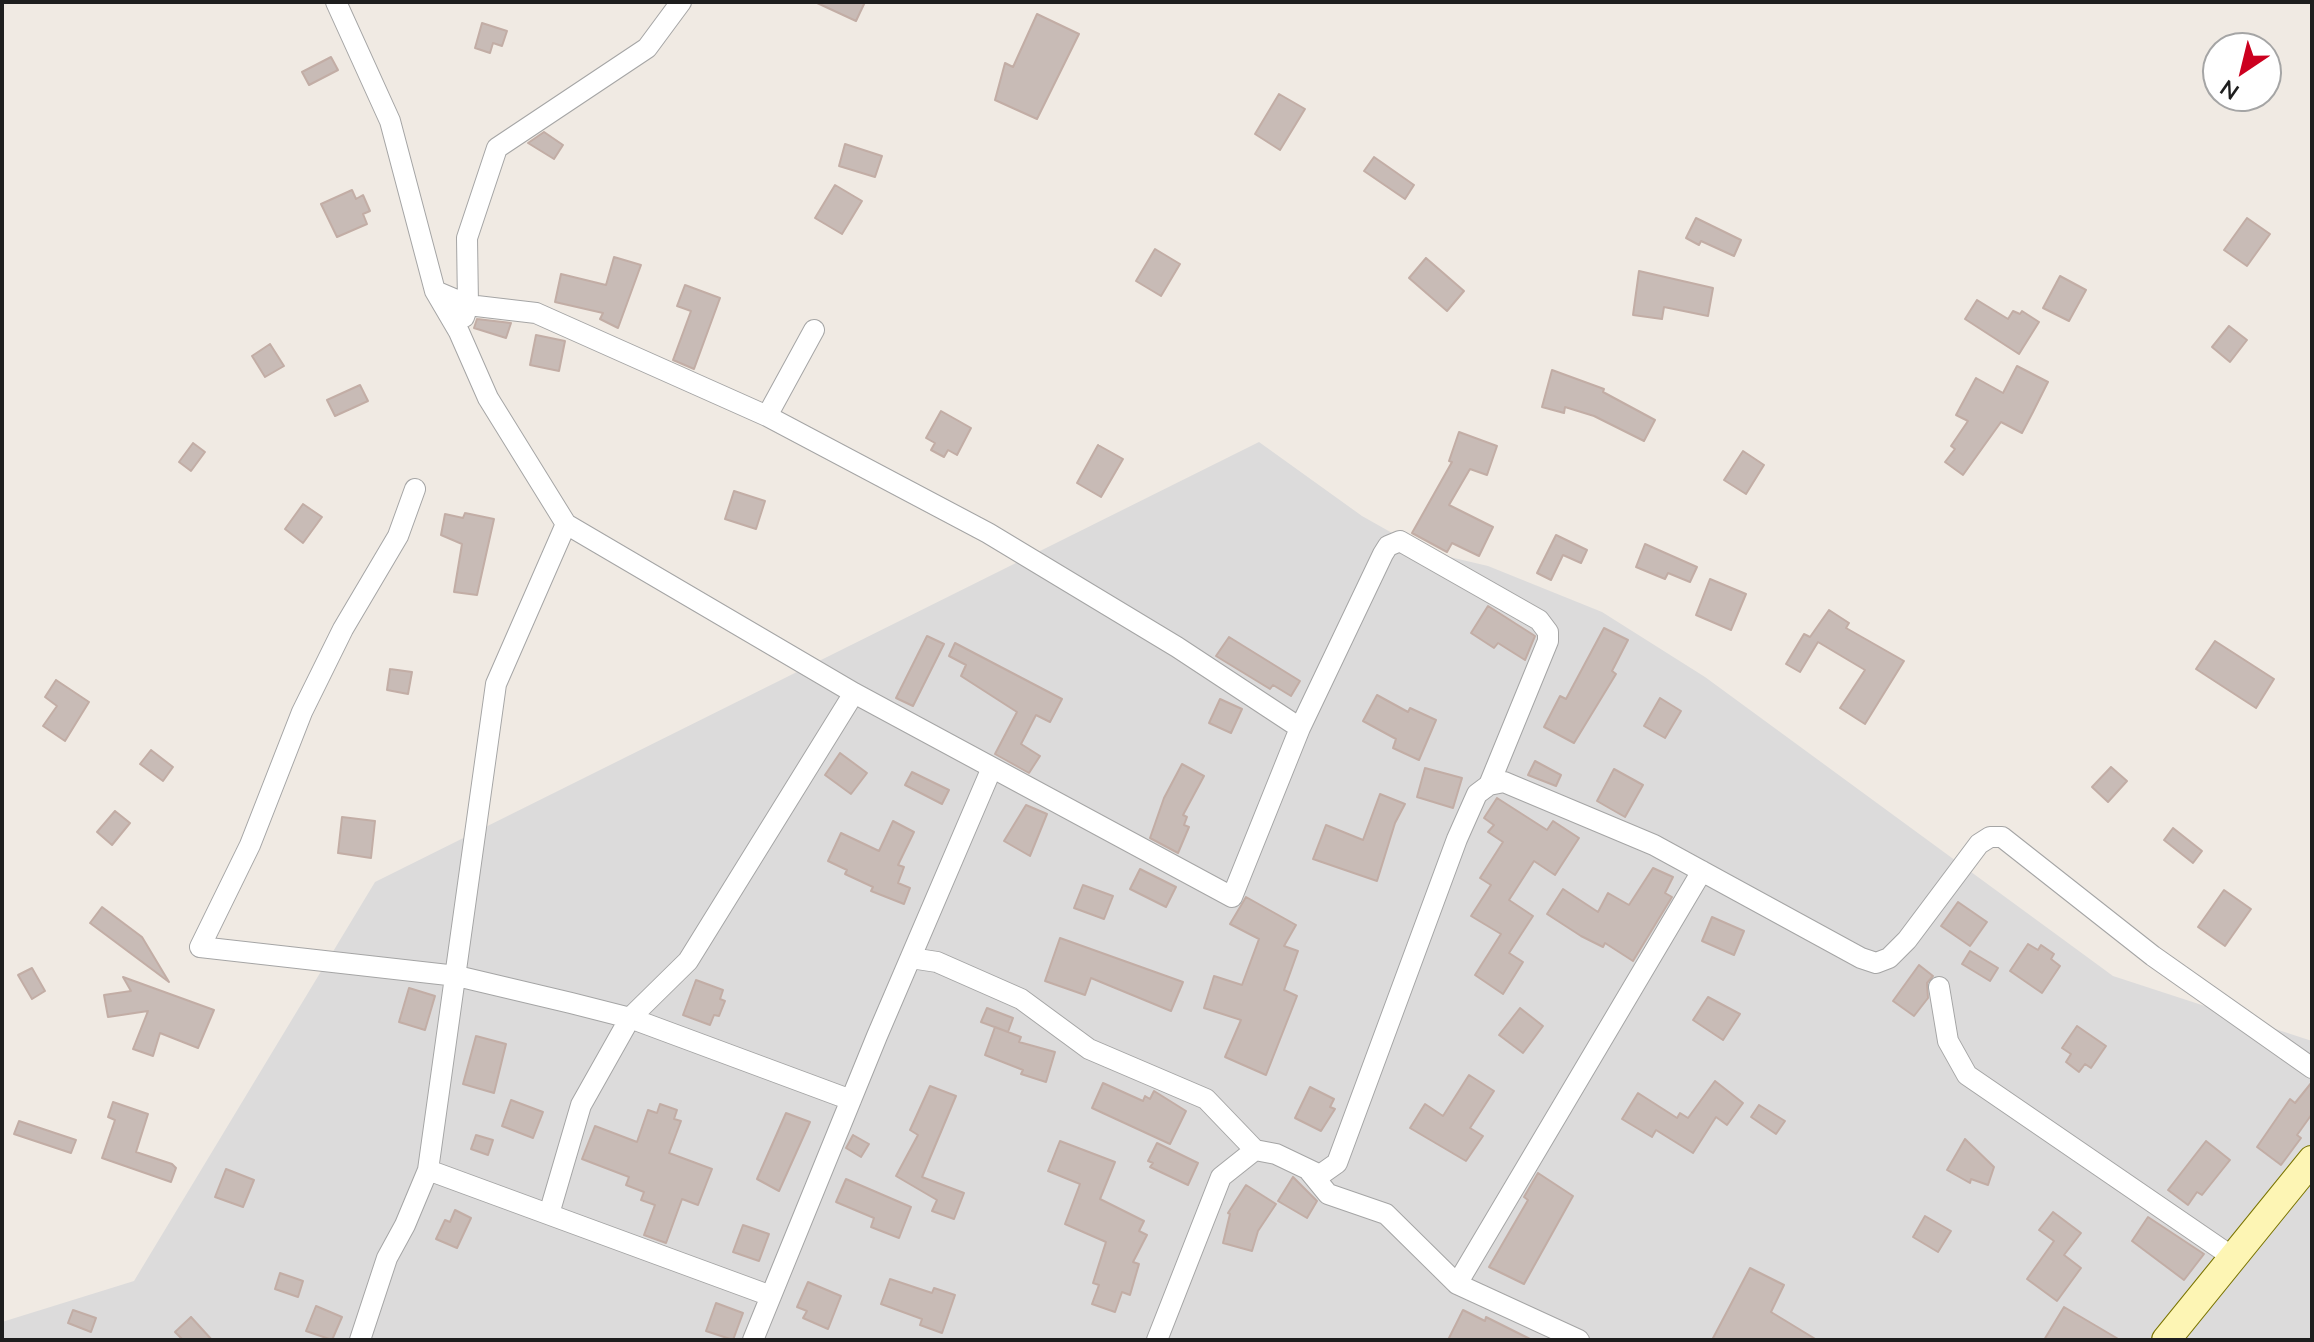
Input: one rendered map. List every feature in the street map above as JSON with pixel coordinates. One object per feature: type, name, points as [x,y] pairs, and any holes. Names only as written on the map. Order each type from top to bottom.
[{"type":"street","points":[[336,2],[390,121],[435,291],[459,332],[488,398],[566,524],[991,770],[1232,897],[1300,728],[1383,554],[1388,546],[1400,541],[1539,620],[1548,632],[1548,641],[1489,785]]},
{"type":"street","points":[[459,332],[468,305],[467,238],[497,148],[647,48],[681,2]]},
{"type":"street","points":[[435,291],[468,305],[536,313],[767,416],[988,533],[1177,647],[1300,728]]},
{"type":"street","points":[[767,416],[814,330]]},
{"type":"street","points":[[415,489],[398,536],[343,629],[302,712],[250,845],[200,947],[455,977],[630,1018],[851,1100]]},
{"type":"street","points":[[360,1340],[387,1258],[428,1170],[496,684],[566,524]]},
{"type":"street","points":[[549,1214],[581,1105],[630,1018],[688,961],[854,693]]},
{"type":"street","points":[[753,1340],[991,770]]},
{"type":"street","points":[[911,958],[937,962],[1021,999],[1089,1049],[1206,1099],[1255,1150],[1276,1154],[1320,1175],[1337,1163],[1457,839],[1477,794],[1489,785],[1504,782],[1654,845],[1861,958],[1876,963],[1889,958],[1907,940],[1979,844],[1990,837],[2002,837],[2153,956],[2312,1068]]},
{"type":"street","points":[[1457,1284],[1702,871]]},
{"type":"street","points":[[1939,987],[1948,1041],[1967,1075],[2234,1258]]},
{"type":"street","points":[[1157,1340],[1221,1177],[1255,1150]]},
{"type":"street","points":[[2166,1340],[2312,1160]]},
{"type":"street","points":[[428,1170],[771,1296]]},
{"type":"street","points":[[1310,1172],[1328,1194],[1386,1214],[1457,1284],[1579,1340]]},
{"type":"shaded area","points":[[1259,442],[1362,516],[1424,551],[1488,566],[1602,612],[1705,677],[2113,976],[2312,1041],[2312,1340],[2,1340],[2,1322],[134,1281],[375,882]]},
{"type":"building","points":[[815,2],[865,2],[856,21]]},
{"type":"building","points":[[1037,14],[1079,34],[1037,119],[995,100],[1005,63],[1013,67]]},
{"type":"building","points":[[482,23],[507,31],[502,46],[493,43],[490,53],[475,48]]},
{"type":"building","points":[[331,57],[338,70],[309,85],[302,72]]},
{"type":"building","points":[[1279,94],[1305,109],[1280,150],[1255,134]]},
{"type":"building","points":[[544,132],[563,145],[554,159],[528,143]]},
{"type":"building","points":[[845,144],[882,156],[875,177],[839,166]]},
{"type":"building","points":[[1374,157],[1414,185],[1405,199],[1364,171]]},
{"type":"building","points":[[835,185],[862,201],[842,234],[815,218]]},
{"type":"building","points":[[352,190],[356,199],[363,195],[370,211],[363,214],[367,224],[337,237],[321,204]]},
{"type":"building","points":[[1696,218],[1741,240],[1734,256],[1701,241],[1699,245],[1686,238]]},
{"type":"building","points":[[2247,218],[2270,234],[2247,266],[2224,250]]},
{"type":"building","points":[[1155,249],[1180,264],[1161,296],[1136,281]]},
{"type":"building","points":[[614,257],[641,265],[618,328],[600,319],[603,313],[555,302],[561,274],[606,285]]},
{"type":"building","points":[[1426,258],[1464,291],[1447,311],[1409,278]]},
{"type":"building","points":[[1639,271],[1713,288],[1708,316],[1664,307],[1662,319],[1633,315]]},
{"type":"building","points":[[2060,276],[2086,290],[2069,321],[2043,308]]},
{"type":"building","points":[[685,285],[720,298],[694,369],[673,360],[691,311],[677,306]]},
{"type":"building","points":[[1977,300],[2008,319],[2013,311],[2020,314],[2022,311],[2039,322],[2019,354],[1965,319]]},
{"type":"building","points":[[477,319],[511,323],[506,338],[474,328]]},
{"type":"building","points":[[2229,326],[2247,340],[2230,362],[2212,347]]},
{"type":"building","points":[[536,335],[565,341],[559,371],[530,365]]},
{"type":"building","points":[[270,344],[284,366],[265,377],[252,356]]},
{"type":"building","points":[[2017,366],[2048,382],[2022,433],[2001,422],[1963,475],[1945,462],[1955,449],[1951,446],[1968,421],[1956,415],[1976,378],[2003,393]]},
{"type":"building","points":[[1552,370],[1604,389],[1603,392],[1655,420],[1644,441],[1594,416],[1565,407],[1564,413],[1542,407]]},
{"type":"building","points":[[360,385],[368,401],[335,416],[327,400]]},
{"type":"building","points":[[941,411],[971,428],[957,455],[948,450],[944,457],[931,450],[935,443],[926,438]]},
{"type":"building","points":[[1459,432],[1497,446],[1487,475],[1470,469],[1449,505],[1493,527],[1479,556],[1452,543],[1447,552],[1412,533],[1452,462],[1449,461]]},
{"type":"building","points":[[193,443],[205,452],[191,471],[179,462]]},
{"type":"building","points":[[1098,445],[1123,459],[1101,497],[1077,483]]},
{"type":"building","points":[[1743,451],[1764,465],[1746,494],[1724,480]]},
{"type":"building","points":[[734,491],[765,501],[756,529],[725,519]]},
{"type":"building","points":[[303,504],[322,517],[303,543],[285,529]]},
{"type":"building","points":[[465,513],[494,519],[477,595],[454,592],[462,544],[441,535],[445,514],[463,518]]},
{"type":"building","points":[[1556,535],[1587,550],[1581,563],[1563,555],[1551,580],[1537,573]]},
{"type":"building","points":[[1645,544],[1697,567],[1690,582],[1668,573],[1665,579],[1636,567]]},
{"type":"building","points":[[1710,579],[1746,594],[1731,630],[1696,615]]},
{"type":"building","points":[[1488,606],[1535,636],[1525,660],[1498,643],[1494,648],[1471,633]]},
{"type":"building","points":[[1829,610],[1849,623],[1846,628],[1904,661],[1865,724],[1840,708],[1865,670],[1818,642],[1800,672],[1786,664],[1804,634],[1810,637]]},
{"type":"building","points":[[1604,628],[1628,640],[1612,671],[1616,674],[1574,743],[1544,727],[1560,696],[1566,699]]},
{"type":"building","points":[[927,636],[944,644],[913,706],[896,698]]},
{"type":"building","points":[[1229,637],[1300,681],[1291,696],[1273,685],[1270,689],[1216,656]]},
{"type":"building","points":[[2215,641],[2274,679],[2256,708],[2196,669]]},
{"type":"building","points":[[955,643],[1062,699],[1050,722],[1036,715],[1021,744],[1040,756],[1029,773],[995,754],[1017,712],[961,676],[966,665],[949,656]]},
{"type":"building","points":[[390,669],[412,672],[408,694],[387,690]]},
{"type":"building","points":[[56,680],[89,702],[65,741],[43,726],[57,706],[45,697]]},
{"type":"building","points":[[1377,695],[1408,712],[1410,708],[1436,720],[1419,760],[1393,748],[1396,739],[1363,721]]},
{"type":"building","points":[[1660,698],[1681,711],[1665,738],[1644,726]]},
{"type":"building","points":[[1220,699],[1242,709],[1231,733],[1209,723]]},
{"type":"building","points":[[151,750],[173,767],[163,781],[140,764]]},
{"type":"building","points":[[840,753],[867,773],[851,794],[825,775]]},
{"type":"building","points":[[1535,761],[1561,775],[1556,786],[1528,775]]},
{"type":"building","points":[[1182,764],[1204,776],[1183,815],[1187,817],[1184,825],[1189,827],[1178,853],[1150,838],[1164,798]]},
{"type":"building","points":[[2111,767],[2127,781],[2108,802],[2092,787]]},
{"type":"building","points":[[1425,768],[1462,778],[1453,808],[1417,797]]},
{"type":"building","points":[[1614,769],[1643,785],[1625,817],[1597,801]]},
{"type":"building","points":[[912,772],[949,790],[942,804],[905,785]]},
{"type":"building","points":[[1380,794],[1405,804],[1395,823],[1377,881],[1313,859],[1326,825],[1363,840]]},
{"type":"building","points":[[1497,798],[1547,830],[1553,821],[1579,838],[1555,875],[1534,861],[1509,900],[1533,916],[1509,953],[1523,962],[1503,994],[1475,975],[1501,934],[1471,916],[1491,885],[1480,878],[1503,842],[1488,832],[1494,825],[1484,818]]},
{"type":"building","points":[[1026,805],[1047,814],[1030,856],[1004,841]]},
{"type":"building","points":[[115,811],[130,823],[112,845],[97,832]]},
{"type":"building","points":[[342,817],[375,821],[371,858],[338,853]]},
{"type":"building","points":[[893,821],[914,832],[898,865],[904,867],[898,883],[910,888],[904,904],[871,891],[873,887],[845,874],[847,870],[828,861],[841,833],[879,851]]},
{"type":"building","points":[[2173,828],[2202,851],[2193,863],[2164,840]]},
{"type":"building","points":[[1653,868],[1673,877],[1665,893],[1672,897],[1633,961],[1605,943],[1603,947],[1581,936],[1547,914],[1563,889],[1598,912],[1608,893],[1629,905]]},
{"type":"building","points":[[1140,869],[1176,887],[1166,907],[1130,889]]},
{"type":"building","points":[[1083,885],[1113,896],[1104,919],[1074,908]]},
{"type":"building","points":[[2224,890],[2251,909],[2225,946],[2198,927]]},
{"type":"building","points":[[1246,897],[1296,925],[1284,946],[1298,951],[1284,990],[1297,996],[1266,1075],[1225,1057],[1241,1020],[1204,1008],[1214,976],[1242,985],[1259,939],[1230,924]]},
{"type":"building","points":[[1958,902],[1987,922],[1970,946],[1941,926]]},
{"type":"building","points":[[102,907],[142,937],[169,982],[90,923]]},
{"type":"building","points":[[1712,917],[1744,931],[1734,955],[1702,941]]},
{"type":"building","points":[[1060,938],[1183,982],[1171,1011],[1091,978],[1085,995],[1045,981]]},
{"type":"building","points":[[2028,944],[2038,950],[2041,945],[2054,954],[2051,959],[2060,966],[2042,993],[2010,971]]},
{"type":"building","points":[[1970,951],[1998,968],[1990,981],[1962,964]]},
{"type":"building","points":[[1919,965],[1933,976],[1927,983],[1928,998],[1914,1016],[1893,1001]]},
{"type":"building","points":[[32,968],[45,991],[32,999],[18,975]]},
{"type":"building","points":[[123,977],[214,1010],[198,1048],[160,1033],[153,1056],[133,1049],[148,1011],[108,1017],[104,995],[131,991]]},
{"type":"building","points":[[696,980],[723,990],[720,999],[725,1001],[719,1016],[714,1015],[710,1025],[683,1015]]},
{"type":"building","points":[[409,988],[435,996],[425,1030],[399,1022]]},
{"type":"building","points":[[1708,997],[1740,1014],[1723,1040],[1693,1020]]},
{"type":"building","points":[[987,1008],[1013,1018],[1008,1032],[981,1022]]},
{"type":"building","points":[[1520,1008],[1543,1026],[1523,1053],[1499,1035]]},
{"type":"building","points":[[2077,1026],[2106,1046],[2091,1068],[2085,1064],[2079,1072],[2066,1062],[2071,1054],[2062,1048]]},
{"type":"building","points":[[995,1027],[1021,1037],[1019,1042],[1055,1052],[1046,1082],[1021,1074],[1023,1070],[985,1055]]},
{"type":"building","points":[[476,1036],[506,1044],[494,1093],[463,1084]]},
{"type":"building","points":[[1469,1075],[1494,1091],[1470,1128],[1483,1136],[1466,1161],[1410,1128],[1425,1104],[1443,1116]]},
{"type":"building","points":[[1715,1081],[1743,1103],[1727,1125],[1716,1117],[1693,1153],[1656,1130],[1652,1137],[1622,1119],[1638,1093],[1677,1118],[1680,1113],[1688,1118]]},
{"type":"building","points":[[2312,1082],[2312,1114],[2297,1135],[2301,1138],[2281,1165],[2257,1147],[2290,1099],[2295,1103]]},
{"type":"building","points":[[1103,1083],[1143,1101],[1145,1096],[1150,1099],[1154,1091],[1186,1111],[1170,1144],[1092,1108]]},
{"type":"building","points":[[930,1086],[956,1096],[922,1177],[964,1193],[954,1219],[932,1211],[937,1200],[896,1176],[918,1135],[910,1130]]},
{"type":"building","points":[[1310,1087],[1334,1099],[1330,1107],[1335,1109],[1321,1131],[1295,1118]]},
{"type":"building","points":[[511,1100],[543,1112],[533,1138],[502,1126]]},
{"type":"building","points":[[113,1102],[148,1114],[136,1152],[172,1164],[176,1168],[171,1182],[102,1158],[115,1120],[108,1117]]},
{"type":"building","points":[[660,1104],[677,1110],[674,1119],[681,1121],[669,1153],[712,1169],[698,1205],[682,1199],[666,1243],[644,1235],[655,1205],[641,1200],[644,1192],[626,1185],[629,1177],[582,1159],[595,1126],[637,1142],[648,1110],[657,1113]]},
{"type":"building","points":[[1759,1105],[1785,1121],[1776,1134],[1751,1117]]},
{"type":"building","points":[[786,1113],[810,1122],[779,1191],[757,1179]]},
{"type":"building","points":[[19,1121],[76,1140],[71,1153],[14,1134]]},
{"type":"building","points":[[476,1135],[493,1140],[488,1155],[471,1149]]},
{"type":"building","points":[[853,1135],[869,1144],[861,1157],[846,1148]]},
{"type":"building","points":[[1965,1139],[1994,1167],[1988,1185],[1971,1179],[1970,1183],[1947,1170]]},
{"type":"building","points":[[1060,1141],[1115,1162],[1100,1199],[1144,1221],[1139,1231],[1147,1235],[1133,1262],[1139,1264],[1130,1295],[1122,1292],[1115,1312],[1092,1304],[1099,1285],[1093,1283],[1106,1242],[1065,1224],[1080,1184],[1048,1171]]},
{"type":"building","points":[[2206,1141],[2230,1160],[2202,1195],[2197,1192],[2188,1205],[2168,1190]]},
{"type":"building","points":[[1157,1143],[1198,1163],[1188,1185],[1150,1167],[1153,1163],[1148,1161]]},
{"type":"building","points":[[226,1169],[254,1180],[243,1207],[215,1197]]},
{"type":"building","points":[[1538,1173],[1573,1196],[1524,1284],[1489,1267],[1528,1200],[1524,1197]]},
{"type":"building","points":[[1293,1177],[1317,1201],[1307,1218],[1278,1201]]},
{"type":"building","points":[[846,1179],[911,1207],[899,1238],[871,1227],[874,1218],[836,1202]]},
{"type":"building","points":[[1246,1185],[1276,1204],[1258,1231],[1252,1251],[1223,1243],[1228,1213]]},
{"type":"building","points":[[455,1210],[471,1218],[457,1248],[436,1239],[445,1220],[450,1222]]},
{"type":"building","points":[[2053,1212],[2081,1233],[2064,1255],[2081,1268],[2057,1301],[2027,1279],[2054,1241],[2039,1230]]},
{"type":"building","points":[[1925,1216],[1951,1231],[1938,1252],[1913,1237]]},
{"type":"building","points":[[2148,1217],[2204,1254],[2184,1280],[2132,1241]]},
{"type":"building","points":[[743,1225],[769,1234],[759,1261],[733,1252]]},
{"type":"building","points":[[1750,1268],[1784,1285],[1771,1312],[1817,1340],[1712,1340]]},
{"type":"building","points":[[280,1273],[303,1281],[298,1297],[275,1289]]},
{"type":"building","points":[[890,1279],[932,1293],[934,1288],[955,1295],[942,1333],[920,1325],[922,1319],[881,1304]]},
{"type":"building","points":[[808,1282],[841,1296],[828,1329],[803,1318],[807,1311],[797,1307]]},
{"type":"building","points":[[716,1303],[743,1313],[733,1340],[706,1331]]},
{"type":"building","points":[[316,1306],[342,1317],[332,1340],[306,1331]]},
{"type":"building","points":[[2064,1307],[2120,1340],[2044,1340]]},
{"type":"building","points":[[73,1310],[96,1318],[91,1332],[68,1323]]},
{"type":"building","points":[[1463,1310],[1485,1321],[1486,1317],[1532,1340],[1448,1340]]},
{"type":"building","points":[[191,1317],[212,1340],[183,1340],[175,1332]]}]
